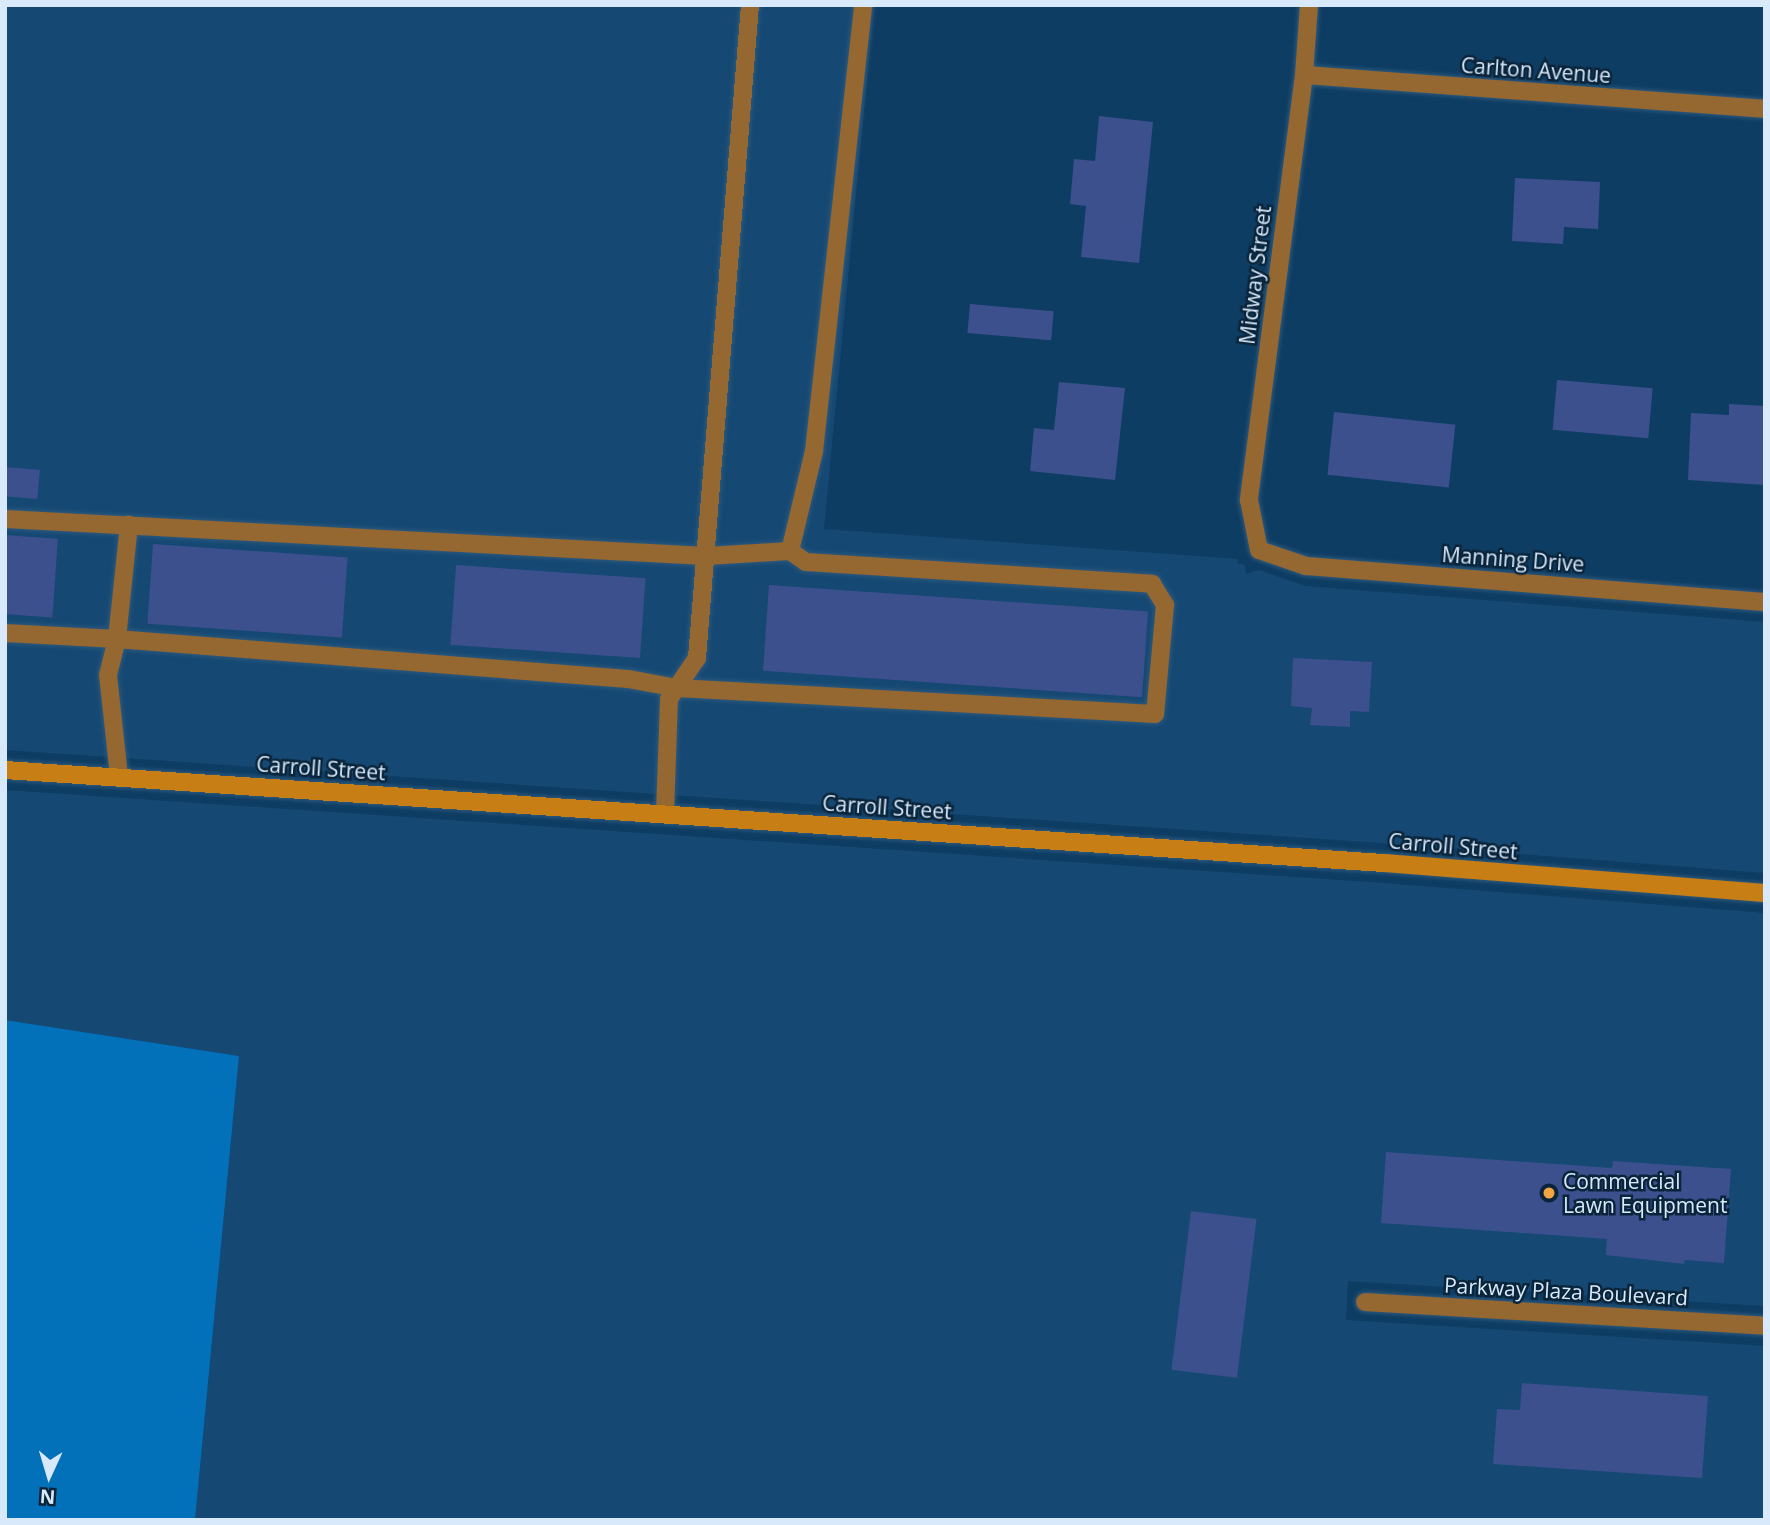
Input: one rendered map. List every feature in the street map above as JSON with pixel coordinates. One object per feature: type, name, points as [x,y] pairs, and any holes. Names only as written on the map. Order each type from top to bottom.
[{"type":"main road","name":"Carroll Street","points":[[5,770],[665,814],[1765,893]]},
{"type":"street","points":[[665,814],[669,699],[697,658],[750,5]]},
{"type":"street","points":[[790,551],[814,451],[863,5]]},
{"type":"street","name":"Midway Street","points":[[1259,550],[1249,500],[1304,75],[1309,5]]},
{"type":"street","name":"Carlton Avenue","points":[[1304,75],[1765,109]]},
{"type":"street","points":[[5,519],[706,556],[790,551],[806,562],[1152,584],[1166,605],[1155,714],[677,688],[628,679],[117,639],[5,633]]},
{"type":"street","points":[[119,777],[108,675],[117,639],[129,525]]},
{"type":"street","name":"Manning Drive","points":[[1259,550],[1306,566],[1765,602]]},
{"type":"street","name":"Parkway Plaza Boulevard","points":[[1365,1302],[1765,1326]]},
{"type":"shaded area","points":[[5,5],[874,5],[824,529],[1238,559],[1237,563],[1245,565],[1246,574],[1259,570],[1305,586],[1765,622],[1765,873],[1368,842],[5,750]]},
{"type":"shaded area","points":[[5,790],[1383,883],[1765,913],[1765,1306],[1348,1281],[1346,1320],[1765,1346],[1765,1520],[195,1520],[239,1056],[5,1020]]},
{"type":"shaded area","points":[[5,1020],[239,1056],[195,1520],[5,1520]]},
{"type":"building","points":[[1099,116],[1153,122],[1139,263],[1081,257],[1086,206],[1070,204],[1074,159],[1095,161]]},
{"type":"building","points":[[1515,178],[1600,182],[1598,229],[1564,227],[1563,244],[1512,241]]},
{"type":"building","points":[[970,304],[1054,311],[1051,340],[967,333]]},
{"type":"building","points":[[1557,380],[1653,388],[1648,438],[1553,430]]},
{"type":"building","points":[[1059,382],[1125,388],[1115,480],[1030,471],[1034,428],[1054,430]]},
{"type":"building","points":[[1729,404],[1765,406],[1765,485],[1688,480],[1691,413],[1729,415]]},
{"type":"building","points":[[1334,412],[1455,425],[1449,487],[1327,475]]},
{"type":"building","points":[[5,467],[40,470],[37,499],[5,496]]},
{"type":"building","points":[[5,535],[58,539],[52,618],[5,614]]},
{"type":"building","points":[[153,544],[348,558],[342,637],[147,624]]},
{"type":"building","points":[[456,565],[646,578],[640,658],[450,645]]},
{"type":"building","points":[[769,585],[1148,612],[1142,697],[763,671]]},
{"type":"building","points":[[1293,658],[1372,662],[1369,712],[1350,711],[1350,727],[1310,725],[1312,708],[1291,706]]},
{"type":"building","points":[[1386,1152],[1612,1168],[1613,1161],[1731,1169],[1724,1263],[1685,1260],[1684,1264],[1606,1255],[1607,1239],[1381,1223]]},
{"type":"building","points":[[1191,1211],[1257,1219],[1237,1378],[1172,1370]]},
{"type":"building","points":[[1522,1383],[1708,1396],[1702,1478],[1493,1464],[1497,1409],[1520,1410]]},
{"type":"place","name":"Commercial Lawn Equipment","points":[[1549,1193]]}]
